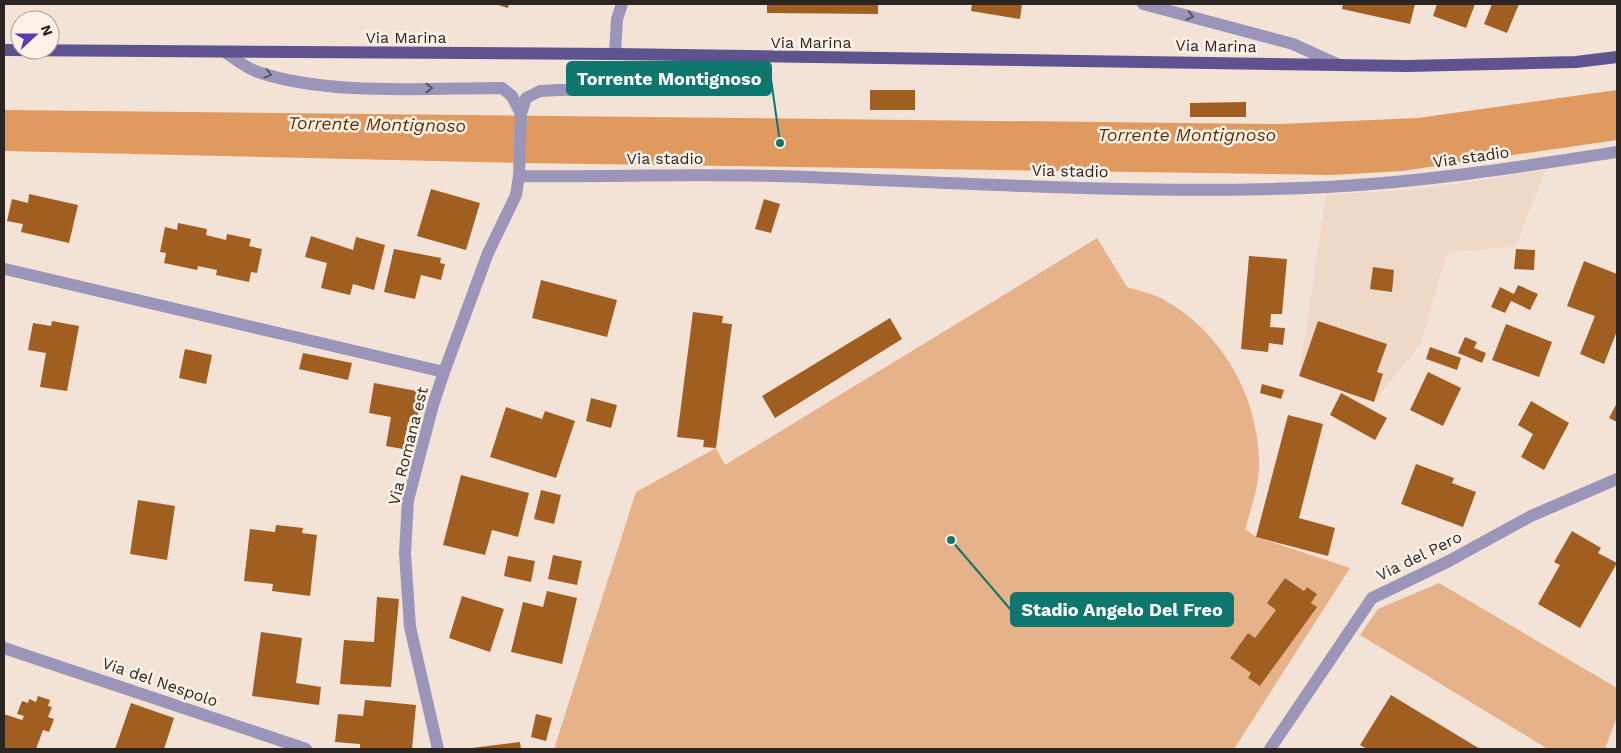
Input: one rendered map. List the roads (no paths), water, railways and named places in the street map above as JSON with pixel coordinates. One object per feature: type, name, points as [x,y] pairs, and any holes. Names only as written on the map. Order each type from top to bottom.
[{"type":"main road","name":"Via Marina","points":[[4,50],[615,54],[1339,65],[1576,62],[1617,57]]},
{"type":"street","points":[[615,54],[617,19],[622,4]]},
{"type":"street","points":[[1142,4],[1293,44],[1339,65]]},
{"type":"street","points":[[225,52],[256,71],[291,80],[337,87],[502,88],[512,96],[521,114]]},
{"type":"street","points":[[521,114],[526,98],[540,91],[704,88],[716,84],[721,76],[722,57]]},
{"type":"street","name":"Via Romana est","points":[[438,749],[410,627],[406,553],[408,500],[433,405],[444,372],[488,253],[516,195],[520,176],[521,114]]},
{"type":"street","name":"Via stadio","points":[[520,176],[655,174],[775,176],[932,183],[1201,190],[1326,187],[1440,179],[1617,152]]},
{"type":"street","points":[[4,269],[444,372]]},
{"type":"street","name":"Via del Pero","points":[[1270,749],[1344,635],[1372,598],[1447,562],[1531,516],[1617,479]]},
{"type":"street","name":"Via del Nespolo","points":[[4,648],[306,749]]},
{"type":"water","points":[[1617,90],[1617,140],[1402,171],[1333,175],[520,163],[4,151],[4,110],[1280,124],[1418,118]]},
{"type":"place","name":"Torrente Montignoso","points":[[780,143]]},
{"type":"place","name":"Stadio Angelo Del Freo","points":[[951,540]]}]
